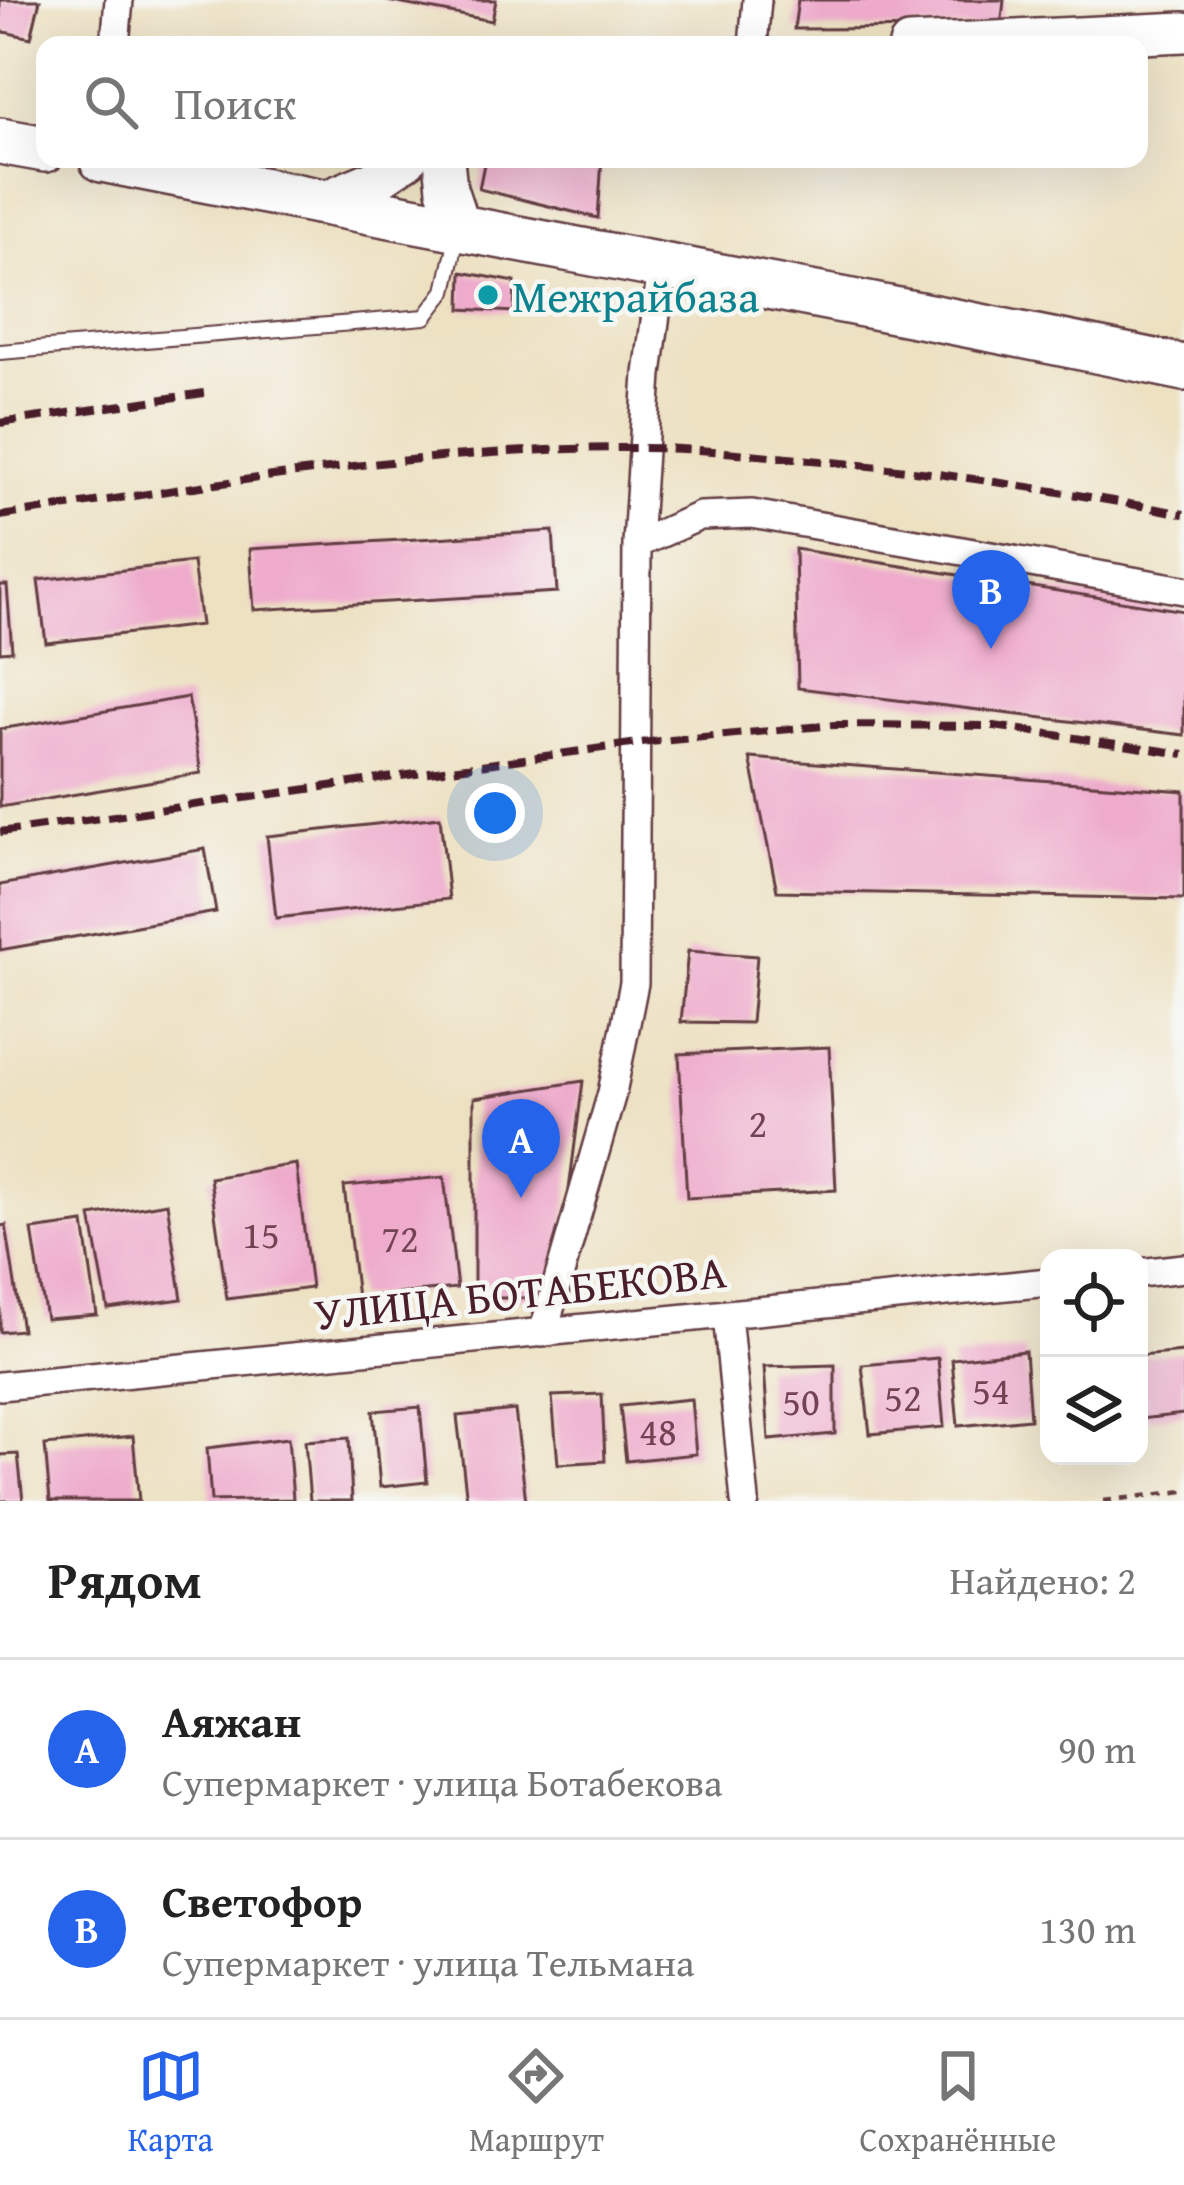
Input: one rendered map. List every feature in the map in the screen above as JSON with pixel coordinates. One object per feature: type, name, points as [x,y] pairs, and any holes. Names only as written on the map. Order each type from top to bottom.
[{"type":"main road","points":[[1099,36],[1184,32]]},
{"type":"main road","points":[[0,141],[36,147]]},
{"type":"main road","points":[[147,168],[1184,368]]},
{"type":"main road","points":[[317,204],[393,168]]},
{"type":"main road","points":[[445,168],[460,229]]},
{"type":"street","points":[[116,36],[119,0]]},
{"type":"street","points":[[754,36],[757,0]]},
{"type":"street","points":[[543,1333],[612,1093],[634,983],[637,544],[662,268]]},
{"type":"street","points":[[637,544],[700,516],[752,514],[1184,590]]},
{"type":"street","points":[[1148,1272],[1184,1268]]},
{"type":"street","name":"УЛИЦА БОТАБЕКОВА","points":[[0,1386],[1040,1283]]},
{"type":"street","points":[[727,1314],[745,1501]]},
{"type":"lane","points":[[0,352],[425,317],[445,291],[460,229]]},
{"type":"path","points":[[1103,1501],[1184,1491]]},
{"type":"building","points":[[0,0],[40,0],[31,38],[0,31]]},
{"type":"building","points":[[382,0],[496,0],[492,21]]},
{"type":"building","points":[[798,0],[1004,0],[1001,28],[794,29]]},
{"type":"building","points":[[483,168],[601,168],[598,218],[479,189]]},
{"type":"building","name":"Межрайбаза","points":[[462,272],[515,282],[514,312],[461,309]]},
{"type":"building","points":[[553,531],[557,592],[254,610],[250,549]]},
{"type":"building","points":[[795,549],[1184,611],[1184,735],[798,688]]},
{"type":"building","points":[[193,562],[201,625],[46,643],[38,580]]},
{"type":"building","points":[[0,585],[7,585],[12,651],[0,652]]},
{"type":"building","points":[[188,697],[201,773],[0,807],[0,729]]},
{"type":"building","points":[[750,758],[1184,791],[1184,899],[777,891]]},
{"type":"building","points":[[440,817],[449,899],[276,918],[267,836]]},
{"type":"building","points":[[205,849],[216,912],[0,950],[0,885]]},
{"type":"building","points":[[688,951],[757,956],[751,1023],[681,1022]]},
{"type":"building","points":[[829,1047],[836,1190],[687,1198],[679,1054]]},
{"type":"building","points":[[583,1081],[555,1298],[474,1298],[474,1098]]},
{"type":"building","points":[[296,1164],[311,1288],[227,1299],[210,1178]]},
{"type":"building","points":[[444,1177],[457,1288],[357,1298],[344,1186]]},
{"type":"building","points":[[167,1203],[182,1299],[108,1309],[91,1216]]},
{"type":"building","points":[[84,1223],[97,1315],[46,1319],[32,1230]]},
{"type":"building","points":[[6,1225],[22,1330],[0,1332],[0,1226]]},
{"type":"building","points":[[1025,1351],[1030,1419],[958,1426],[952,1359]]},
{"type":"building","points":[[1184,1352],[1184,1414],[1148,1418],[1148,1355]]},
{"type":"building","points":[[938,1358],[944,1427],[870,1434],[862,1365]]},
{"type":"building","points":[[835,1365],[835,1434],[769,1440],[764,1367]]},
{"type":"building","points":[[602,1394],[605,1461],[558,1464],[552,1396]]},
{"type":"building","points":[[691,1399],[696,1454],[626,1461],[620,1406]]},
{"type":"building","points":[[420,1407],[427,1482],[380,1487],[373,1411]]},
{"type":"building","points":[[515,1410],[526,1501],[467,1501],[457,1416]]},
{"type":"building","points":[[133,1436],[139,1501],[50,1501],[45,1445]]},
{"type":"building","points":[[288,1438],[293,1499],[211,1501],[207,1448]]},
{"type":"building","points":[[349,1438],[352,1501],[310,1501],[305,1441]]},
{"type":"building","points":[[18,1454],[23,1501],[0,1501],[0,1455]]},
{"type":"railway","points":[[0,423],[204,393]]},
{"type":"railway","points":[[0,516],[400,461],[642,448],[887,468],[1184,514]]},
{"type":"railway","points":[[0,832],[638,743],[834,725],[994,726],[1184,754]]},
{"type":"place","name":"Межрайбаза","points":[[488,295]]},
{"type":"place","name":"Светофор","points":[[991,649]]},
{"type":"place","name":"Аяжан","points":[[521,1198]]}]
